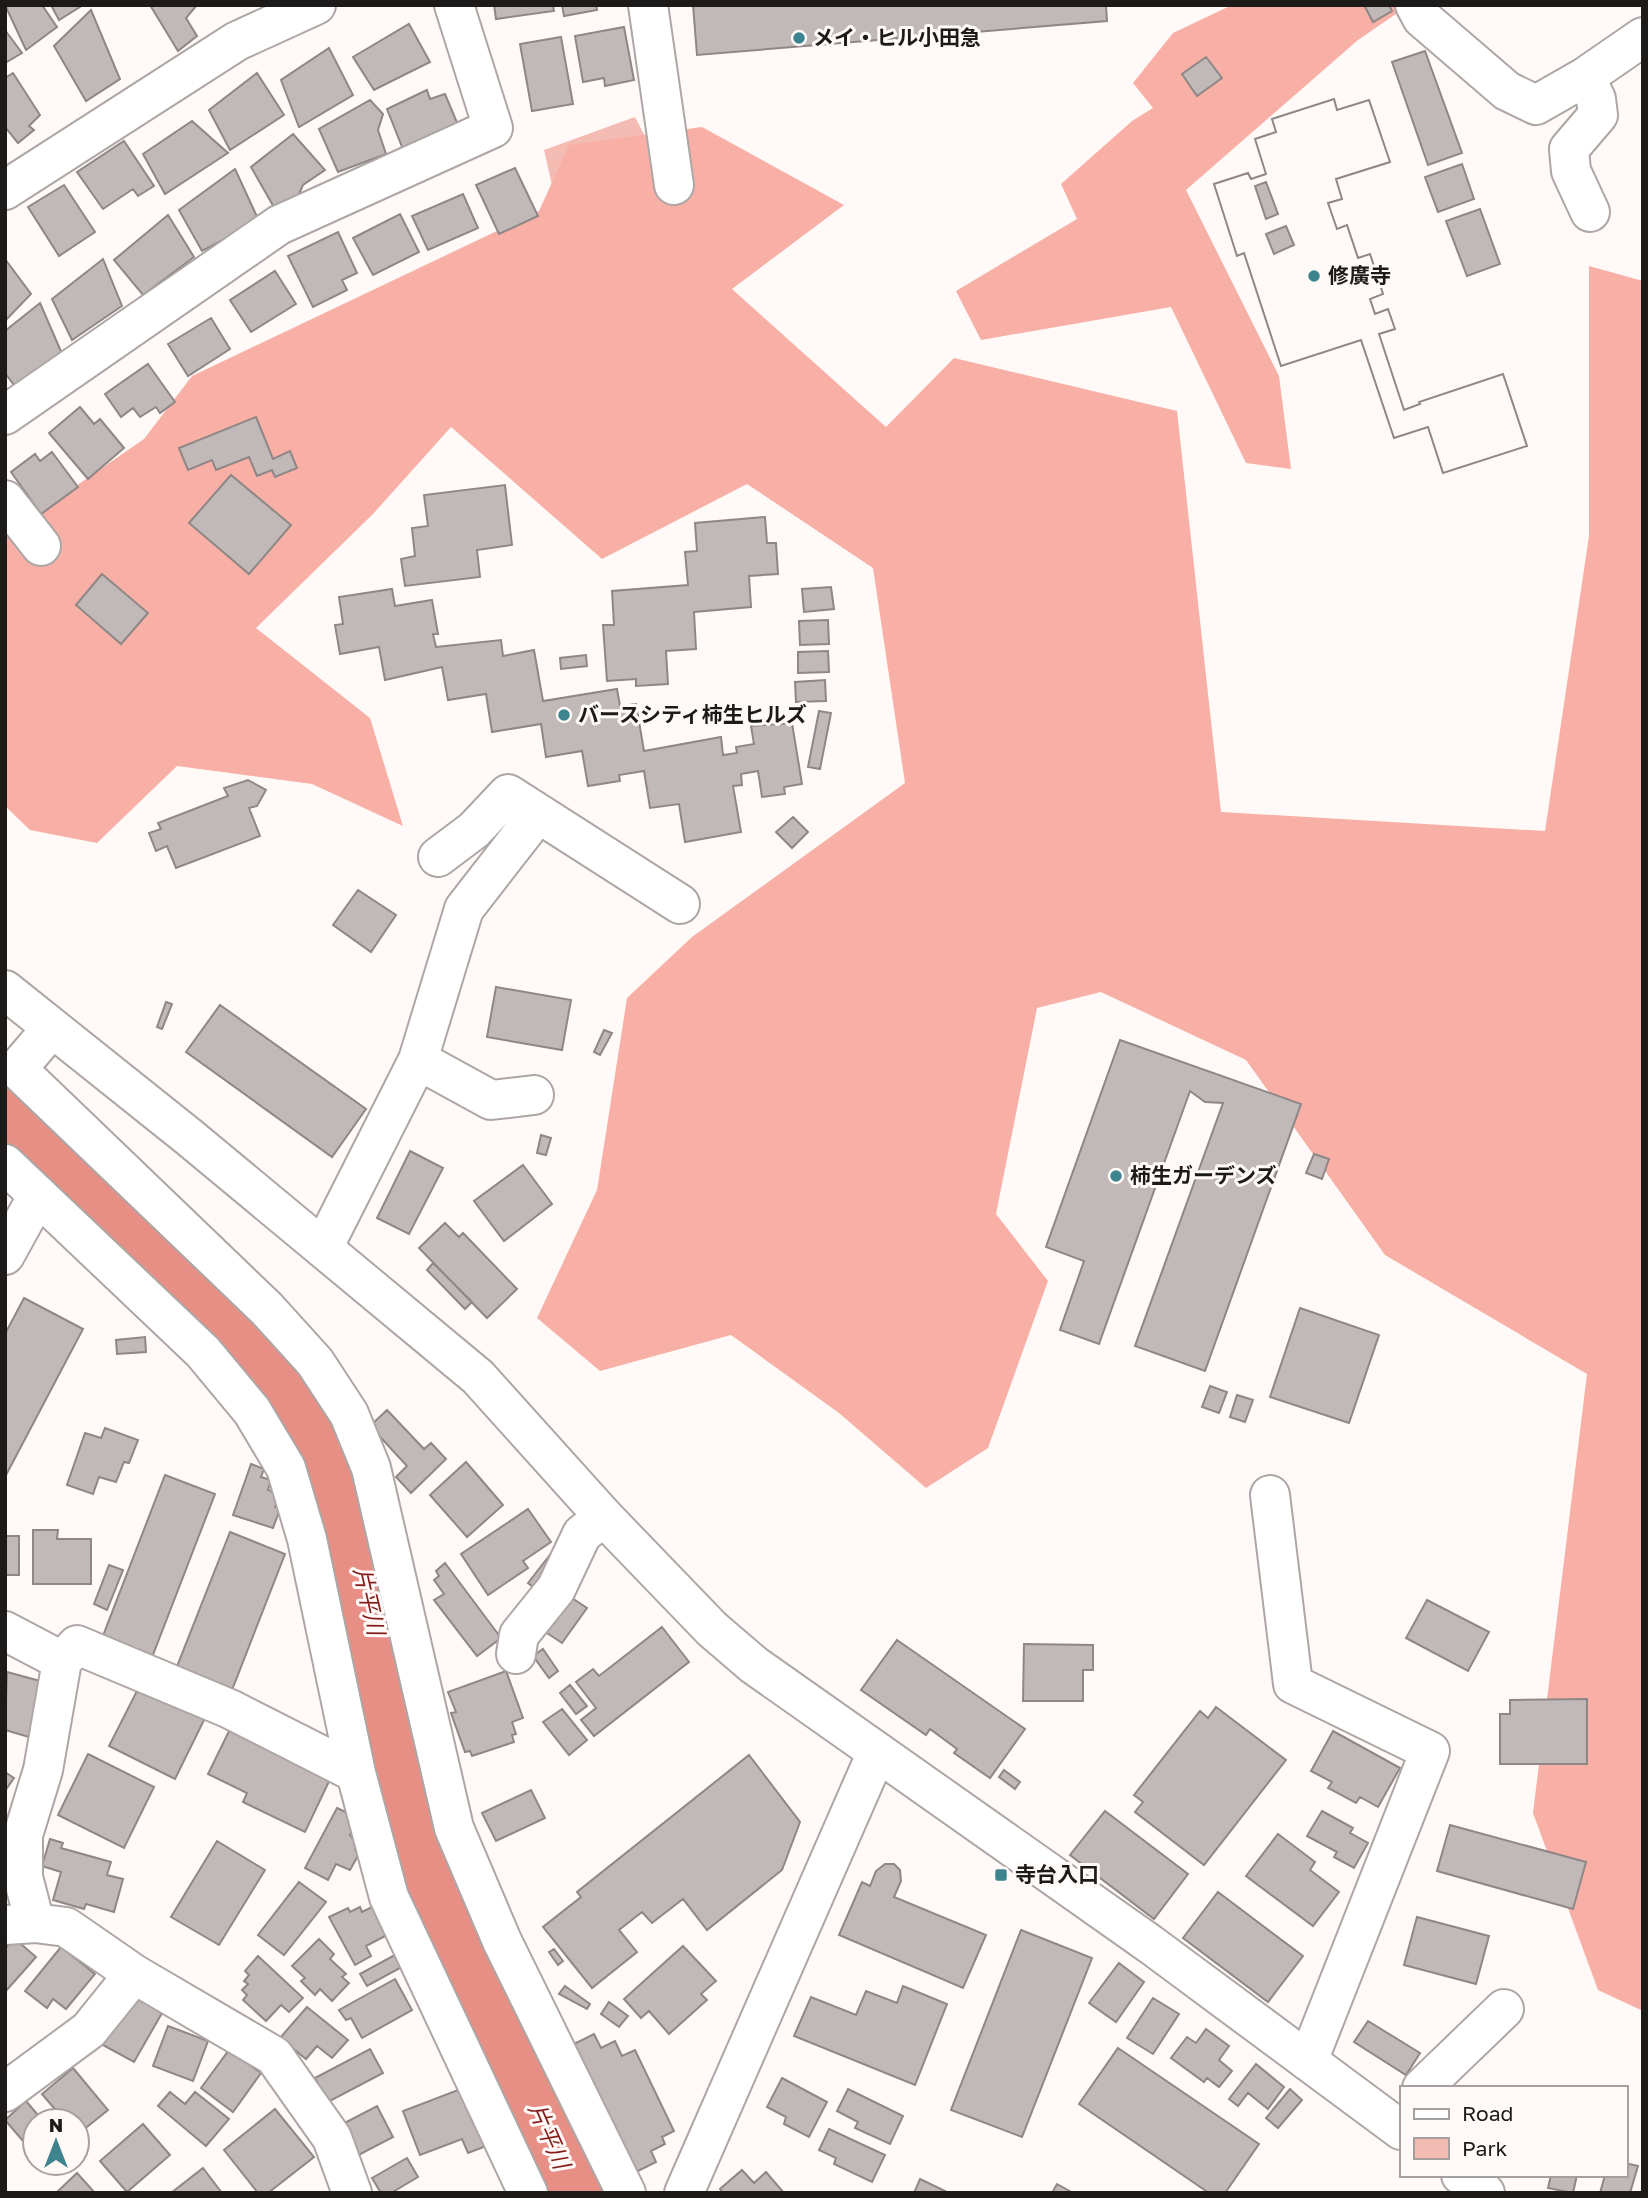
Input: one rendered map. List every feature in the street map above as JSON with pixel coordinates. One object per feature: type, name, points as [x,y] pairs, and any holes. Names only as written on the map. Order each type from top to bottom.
[{"type":"street","points":[[5,190],[237,41],[316,5]]},
{"type":"street","points":[[5,415],[279,225],[494,128],[454,5]]},
{"type":"street","points":[[648,5],[674,186]]},
{"type":"street","points":[[1415,5],[1422,18],[1507,91],[1536,105],[1585,77],[1643,37]]},
{"type":"street","points":[[1585,77],[1597,99],[1598,115],[1569,149],[1571,171],[1590,212]]},
{"type":"street","points":[[5,500],[41,546]]},
{"type":"street","points":[[438,857],[474,830],[508,794],[680,904]]},
{"type":"street","points":[[323,1248],[418,1060],[464,909],[537,815]]},
{"type":"street","points":[[5,990],[478,1377],[604,1517],[712,1629],[754,1665],[1150,1944],[1308,2061],[1397,2119]]},
{"type":"street","points":[[52,1028],[17,1069],[267,1309],[315,1362],[349,1414],[372,1468],[454,1828],[502,1941],[626,2193]]},
{"type":"street","points":[[418,1060],[491,1100],[534,1095]]},
{"type":"street","points":[[5,1164],[203,1352],[252,1411],[286,1468],[307,1539],[356,1773],[389,1896],[528,2193]]},
{"type":"street","points":[[5,1255],[37,1195]]},
{"type":"street","points":[[1270,1494],[1293,1684],[1430,1751],[1308,2061]]},
{"type":"street","points":[[516,1654],[519,1635],[556,1589],[582,1534],[604,1517]]},
{"type":"street","points":[[5,1631],[62,1661]]},
{"type":"street","points":[[352,2193],[332,2138],[274,2056],[134,1974],[66,1927],[20,1924],[23,1835],[43,1770],[62,1661],[77,1645],[230,1709],[356,1773]]},
{"type":"street","points":[[691,2189],[877,1752]]},
{"type":"street","points":[[5,2092],[89,2030],[134,1974]]},
{"type":"street","points":[[1424,2086],[1504,2009]]},
{"type":"street","points":[[1464,2177],[1485,2193]]},
{"type":"green space","points":[[635,117],[668,181],[560,221],[544,150]]},
{"type":"shaded area","points":[[1232,5],[1409,5],[1358,40],[1186,190],[1279,376],[1291,469],[1246,463],[1171,307],[981,340],[956,291],[1077,219],[1061,184],[1132,121],[1153,108],[1133,83],[1173,33]]},
{"type":"shaded area","points":[[702,127],[844,205],[732,289],[886,427],[954,358],[1177,411],[1221,812],[1545,831],[1589,536],[1589,266],[1643,281],[1643,2011],[1598,1990],[1533,1813],[1587,1374],[1385,1255],[1246,1060],[1101,992],[1037,1008],[996,1214],[1048,1281],[988,1448],[926,1488],[839,1413],[731,1335],[600,1371],[537,1318],[597,1190],[627,998],[692,937],[905,783],[873,568],[747,484],[602,559],[451,427],[373,514],[256,628],[370,718],[403,826],[312,784],[177,766],[97,843],[30,830],[5,806],[5,535],[144,439],[192,376],[539,211],[569,145]]},
{"type":"building","points":[[5,5],[42,5],[57,27],[26,50]]},
{"type":"building","points":[[51,5],[83,5],[59,20]]},
{"type":"building","points":[[150,5],[197,5],[186,18],[197,36],[178,51]]},
{"type":"building","points":[[494,5],[553,5],[554,11],[496,19]]},
{"type":"building","points":[[562,5],[596,5],[597,10],[564,16]]},
{"type":"building","name":"メイ・ヒル小田急","points":[[693,5],[1106,5],[1107,21],[697,55]]},
{"type":"building","points":[[1364,5],[1389,5],[1392,11],[1373,22]]},
{"type":"building","points":[[91,10],[120,79],[86,101],[54,46]]},
{"type":"building","points":[[409,24],[430,62],[374,90],[353,57]]},
{"type":"building","points":[[624,27],[634,80],[605,86],[604,78],[583,82],[575,36]]},
{"type":"building","points":[[5,30],[22,53],[5,63]]},
{"type":"building","points":[[561,37],[573,104],[532,111],[520,44]]},
{"type":"building","points":[[329,48],[353,95],[299,127],[281,80]]},
{"type":"building","points":[[1425,51],[1462,153],[1428,165],[1392,62]]},
{"type":"building","points":[[1206,57],[1222,78],[1197,96],[1182,74]]},
{"type":"building","points":[[13,73],[40,115],[29,126],[34,130],[18,143],[5,127],[5,78]]},
{"type":"building","points":[[257,73],[284,115],[230,150],[209,110]]},
{"type":"building","points":[[427,90],[430,99],[445,94],[461,132],[406,157],[387,109]]},
{"type":"building","name":"修廣寺","points":[[1334,99],[1337,110],[1369,100],[1390,162],[1336,179],[1342,199],[1328,203],[1337,229],[1347,225],[1358,258],[1370,254],[1383,294],[1370,299],[1375,314],[1388,309],[1395,329],[1379,334],[1404,410],[1420,404],[1419,402],[1503,374],[1527,446],[1443,473],[1428,427],[1394,438],[1361,340],[1281,366],[1244,253],[1237,256],[1214,184],[1248,173],[1251,179],[1266,174],[1255,139],[1276,132],[1272,119]],"holes":[[[1266,182],[1278,214],[1266,219],[1255,186]],[[1286,226],[1294,245],[1274,254],[1266,234]]]},
{"type":"building","name":"修廣寺","points":[[1334,99],[1337,110],[1369,100],[1390,162],[1336,179],[1342,199],[1328,203],[1337,229],[1347,225],[1358,258],[1370,254],[1383,294],[1370,299],[1375,314],[1388,309],[1395,329],[1379,334],[1404,410],[1420,404],[1419,402],[1503,374],[1527,446],[1443,473],[1428,427],[1394,438],[1361,340],[1281,366],[1244,253],[1237,256],[1214,184],[1248,173],[1251,179],[1266,174],[1255,139],[1276,132],[1272,119]]},
{"type":"building","points":[[370,100],[383,114],[378,130],[386,154],[338,172],[319,129]]},
{"type":"building","points":[[192,121],[228,153],[165,194],[143,154]]},
{"type":"building","points":[[293,134],[325,170],[303,185],[299,194],[275,209],[251,167]]},
{"type":"building","points":[[124,141],[154,186],[138,196],[133,189],[103,209],[77,172]]},
{"type":"building","points":[[1462,164],[1474,199],[1438,212],[1425,177]]},
{"type":"building","points":[[515,168],[538,216],[499,234],[476,185]]},
{"type":"building","points":[[235,169],[259,221],[202,251],[179,210]]},
{"type":"building","points":[[64,185],[95,232],[59,256],[28,207]]},
{"type":"building","points":[[463,194],[478,228],[428,250],[412,216]]},
{"type":"building","points":[[1480,209],[1500,264],[1467,276],[1446,221]]},
{"type":"building","points":[[400,214],[419,252],[373,275],[353,238]]},
{"type":"building","points":[[168,215],[194,257],[143,295],[114,260]]},
{"type":"building","points":[[338,232],[357,273],[342,280],[347,290],[313,307],[288,256]]},
{"type":"building","points":[[5,259],[31,294],[5,321]]},
{"type":"building","points":[[103,259],[122,306],[72,340],[52,299]]},
{"type":"building","points":[[275,271],[296,304],[251,332],[230,300]]},
{"type":"building","points":[[40,303],[63,356],[17,389],[5,373],[5,331]]},
{"type":"building","points":[[211,318],[230,349],[188,376],[168,344]]},
{"type":"building","points":[[148,364],[175,402],[160,413],[156,407],[140,417],[133,408],[121,417],[105,394]]},
{"type":"building","points":[[80,407],[94,424],[100,419],[124,448],[88,479],[49,433]]},
{"type":"building","points":[[256,417],[273,459],[290,451],[297,468],[275,477],[272,470],[257,476],[249,457],[216,470],[212,460],[188,470],[179,448]]},
{"type":"building","points":[[52,452],[78,487],[41,514],[11,472],[35,454],[40,461]]},
{"type":"building","points":[[231,475],[291,525],[249,574],[189,523]]},
{"type":"building","points":[[505,485],[512,545],[477,550],[480,577],[405,586],[401,559],[415,556],[412,528],[428,526],[424,495]]},
{"type":"building","name":"バースシティ柿生ヒルズ","points":[[765,517],[767,543],[776,543],[778,574],[749,576],[751,607],[694,612],[696,649],[666,651],[668,684],[636,686],[636,679],[607,681],[603,625],[614,625],[612,591],[688,585],[685,552],[697,551],[695,523]]},
{"type":"building","points":[[102,574],[148,613],[121,644],[76,605]]},
{"type":"building","points":[[831,587],[834,609],[804,612],[802,589]]},
{"type":"building","name":"バースシティ柿生ヒルズ","points":[[392,589],[395,606],[432,600],[438,634],[433,634],[436,647],[501,640],[503,656],[534,650],[543,701],[617,689],[620,706],[636,704],[644,751],[721,737],[723,755],[737,753],[736,747],[754,744],[751,726],[792,723],[802,784],[784,787],[785,794],[762,797],[758,771],[741,774],[742,785],[733,786],[741,832],[685,842],[679,804],[650,808],[644,771],[619,775],[620,781],[588,786],[582,751],[546,757],[541,724],[492,732],[486,694],[448,700],[442,667],[385,680],[379,647],[340,654],[335,625],[343,624],[339,597]]},
{"type":"building","points":[[828,620],[829,644],[800,645],[799,621]]},
{"type":"building","points":[[828,651],[829,672],[798,673],[798,652]]},
{"type":"building","points":[[586,655],[587,666],[561,669],[560,658]]},
{"type":"building","points":[[825,680],[826,701],[796,702],[795,682]]},
{"type":"building","points":[[819,711],[831,713],[820,769],[808,767]]},
{"type":"building","points":[[248,780],[266,790],[257,806],[249,808],[260,836],[176,868],[167,846],[156,851],[149,833],[161,829],[158,823],[228,796],[224,788]]},
{"type":"building","points":[[793,817],[808,832],[792,848],[776,832]]},
{"type":"building","points":[[358,890],[396,915],[371,952],[333,925]]},
{"type":"building","points":[[496,987],[571,1000],[562,1050],[487,1037]]},
{"type":"building","points":[[166,1002],[172,1004],[162,1029],[157,1027]]},
{"type":"building","points":[[220,1005],[366,1109],[332,1157],[186,1052]]},
{"type":"building","points":[[604,1030],[612,1033],[600,1055],[594,1052]]},
{"type":"building","name":"柿生ガーデンズ","points":[[1120,1040],[1301,1104],[1205,1371],[1135,1346],[1223,1103],[1205,1102],[1190,1091],[1099,1344],[1060,1330],[1084,1261],[1046,1247]]},
{"type":"building","points":[[541,1135],[551,1138],[546,1155],[537,1153]]},
{"type":"building","points":[[410,1151],[443,1168],[409,1234],[377,1218]]},
{"type":"building","points":[[1314,1154],[1329,1159],[1322,1179],[1306,1173]]},
{"type":"building","points":[[523,1165],[552,1204],[504,1241],[474,1201]]},
{"type":"building","points":[[445,1223],[459,1237],[463,1233],[517,1289],[487,1318],[419,1248]]},
{"type":"building","points":[[433,1263],[472,1302],[465,1309],[427,1270]]},
{"type":"building","points":[[24,1298],[83,1329],[5,1477],[5,1334]]},
{"type":"building","points":[[1300,1308],[1379,1335],[1349,1423],[1270,1397]]},
{"type":"building","points":[[145,1337],[146,1352],[117,1354],[116,1340]]},
{"type":"building","points":[[1210,1386],[1227,1392],[1219,1413],[1202,1407]]},
{"type":"building","points":[[1237,1395],[1253,1400],[1245,1422],[1230,1417]]},
{"type":"building","points":[[387,1410],[424,1449],[431,1443],[446,1459],[411,1493],[396,1477],[407,1466],[370,1426]]},
{"type":"building","points":[[105,1428],[138,1440],[129,1463],[124,1462],[116,1482],[99,1477],[93,1494],[67,1485],[85,1433],[101,1438]]},
{"type":"building","points":[[466,1462],[503,1505],[467,1537],[430,1495]]},
{"type":"building","points":[[251,1464],[264,1469],[261,1477],[271,1480],[268,1490],[279,1494],[275,1507],[280,1509],[273,1528],[233,1515]]},
{"type":"building","points":[[165,1475],[215,1494],[151,1660],[101,1641]]},
{"type":"building","points":[[528,1509],[551,1542],[523,1561],[528,1568],[488,1595],[461,1554]]},
{"type":"building","points":[[33,1530],[58,1530],[57,1539],[91,1539],[91,1584],[33,1584]]},
{"type":"building","points":[[230,1532],[285,1554],[232,1690],[176,1669]]},
{"type":"building","points":[[5,1536],[19,1536],[19,1575],[5,1575]]},
{"type":"building","points":[[556,1547],[542,1594],[528,1583]]},
{"type":"building","points":[[445,1563],[501,1638],[477,1656],[434,1600],[444,1594],[434,1580],[439,1576],[436,1571]]},
{"type":"building","points":[[109,1565],[123,1570],[107,1610],[94,1604]]},
{"type":"building","points":[[569,1596],[587,1608],[562,1643],[544,1631]]},
{"type":"building","points":[[1427,1600],[1489,1632],[1468,1671],[1406,1638]]},
{"type":"building","points":[[662,1627],[689,1662],[594,1736],[581,1720],[596,1708],[576,1682],[593,1669],[599,1676]]},
{"type":"building","points":[[897,1640],[1025,1729],[990,1778],[954,1753],[957,1749],[930,1729],[926,1735],[861,1690]]},
{"type":"building","points":[[1024,1644],[1093,1645],[1093,1670],[1083,1670],[1083,1701],[1023,1701]]},
{"type":"building","points":[[543,1649],[558,1671],[549,1678],[533,1656]]},
{"type":"building","points":[[506,1671],[523,1718],[512,1722],[516,1734],[512,1735],[514,1742],[472,1756],[470,1751],[465,1752],[451,1713],[456,1712],[448,1692]]},
{"type":"building","points":[[7,1672],[44,1682],[29,1737],[5,1730]]},
{"type":"building","points":[[141,1683],[206,1716],[175,1779],[109,1746]]},
{"type":"building","points":[[570,1685],[587,1706],[576,1714],[560,1693]]},
{"type":"building","points":[[1587,1699],[1587,1764],[1500,1764],[1500,1714],[1510,1714],[1510,1700]]},
{"type":"building","points":[[1216,1707],[1286,1760],[1204,1865],[1135,1812],[1143,1802],[1134,1795],[1200,1711],[1208,1718]]},
{"type":"building","points":[[562,1709],[587,1740],[569,1755],[543,1722]]},
{"type":"building","points":[[231,1727],[332,1775],[305,1832],[243,1802],[247,1793],[208,1774]]},
{"type":"building","points":[[1333,1731],[1400,1768],[1378,1807],[1360,1797],[1356,1803],[1328,1788],[1332,1782],[1311,1771]]},
{"type":"building","points":[[88,1754],[154,1787],[124,1848],[58,1815]]},
{"type":"building","points":[[749,1755],[800,1822],[782,1870],[707,1930],[683,1899],[652,1923],[642,1912],[619,1930],[637,1952],[592,1988],[543,1927],[581,1897],[577,1892]]},
{"type":"building","points":[[1004,1770],[1020,1782],[1015,1789],[999,1777]]},
{"type":"building","points":[[5,1772],[14,1778],[5,1791]]},
{"type":"building","points":[[531,1790],[545,1818],[496,1841],[482,1813]]},
{"type":"building","points":[[337,1808],[352,1815],[348,1822],[354,1826],[350,1835],[357,1844],[355,1850],[360,1852],[350,1870],[336,1864],[328,1880],[305,1868]]},
{"type":"building","points":[[1105,1811],[1188,1874],[1154,1919],[1070,1855]]},
{"type":"building","points":[[1322,1811],[1353,1828],[1350,1833],[1368,1843],[1354,1868],[1334,1857],[1337,1852],[1307,1836]]},
{"type":"building","points":[[1450,1825],[1586,1862],[1573,1909],[1437,1871]]},
{"type":"building","points":[[1278,1834],[1315,1862],[1310,1870],[1339,1892],[1313,1926],[1246,1876]]},
{"type":"building","points":[[50,1839],[63,1843],[61,1848],[111,1862],[107,1875],[123,1879],[114,1912],[86,1904],[84,1909],[53,1900],[61,1872],[42,1866]]},
{"type":"building","points":[[217,1841],[265,1870],[219,1945],[171,1917]]},
{"type":"building","points":[[885,1864],[894,1864],[900,1870],[901,1881],[894,1897],[986,1935],[963,1988],[839,1935],[862,1882],[870,1886],[876,1871]]},
{"type":"building","points":[[299,1882],[326,1902],[284,1955],[258,1935]]},
{"type":"building","points":[[1218,1892],[1303,1956],[1268,2002],[1183,1938]]},
{"type":"building","points":[[374,1906],[389,1934],[366,1946],[371,1956],[355,1965],[329,1917],[348,1908],[350,1912],[360,1907],[362,1912]]},
{"type":"building","points":[[1417,1917],[1489,1936],[1476,1984],[1404,1965]]},
{"type":"building","points":[[1021,1930],[1092,1958],[1022,2137],[951,2110]]},
{"type":"building","points":[[14,1938],[36,1957],[5,1992],[5,1949]]},
{"type":"building","points":[[319,1939],[334,1954],[330,1959],[346,1974],[342,1977],[349,1983],[332,2001],[320,1989],[315,1995],[301,1981],[305,1978],[292,1966]]},
{"type":"building","points":[[683,1946],[716,1981],[701,1994],[707,2000],[669,2034],[649,2011],[641,2018],[624,1999]]},
{"type":"building","points":[[61,1947],[95,1974],[66,2009],[53,1999],[47,2008],[25,1991]]},
{"type":"building","points":[[554,1949],[563,1961],[558,1965],[549,1952]]},
{"type":"building","points":[[402,1951],[409,1963],[367,1986],[360,1974]]},
{"type":"building","points":[[258,1956],[303,1998],[289,2012],[281,2005],[266,2021],[243,2000],[247,1995],[242,1990],[248,1984],[244,1981],[249,1975],[245,1971]]},
{"type":"building","points":[[1119,1963],[1144,1982],[1116,2022],[1089,2003]]},
{"type":"building","points":[[395,1979],[412,2010],[362,2038],[351,2018],[346,2020],[339,2010]]},
{"type":"building","points":[[565,1986],[590,2004],[587,2009],[559,1994]]},
{"type":"building","points":[[903,1986],[947,2004],[915,2085],[794,2036],[811,1997],[856,2015],[866,1991],[897,2003]]},
{"type":"building","points":[[131,1995],[162,2013],[134,2062],[103,2045]]},
{"type":"building","points":[[1153,1998],[1179,2014],[1153,2054],[1127,2038]]},
{"type":"building","points":[[609,2002],[628,2016],[619,2027],[601,2014]]},
{"type":"building","points":[[307,2007],[348,2040],[332,2058],[317,2046],[306,2059],[280,2038]]},
{"type":"building","points":[[1368,2021],[1420,2053],[1406,2075],[1354,2042]]},
{"type":"building","points":[[168,2026],[208,2041],[193,2081],[153,2066]]},
{"type":"building","points":[[1206,2029],[1229,2046],[1219,2060],[1232,2071],[1219,2087],[1207,2078],[1204,2082],[1171,2058],[1187,2037],[1196,2043]]},
{"type":"building","points":[[594,2034],[601,2048],[615,2041],[622,2056],[635,2050],[674,2131],[662,2137],[665,2144],[651,2151],[656,2162],[634,2173],[572,2045]]},
{"type":"building","points":[[1118,2048],[1259,2144],[1225,2193],[1209,2193],[1079,2104]]},
{"type":"building","points":[[370,2049],[383,2073],[328,2102],[315,2078]]},
{"type":"building","points":[[229,2050],[261,2073],[233,2112],[201,2088]]},
{"type":"building","points":[[1256,2064],[1284,2087],[1268,2109],[1248,2093],[1238,2106],[1229,2099]]},
{"type":"building","points":[[73,2068],[108,2110],[91,2124],[91,2107],[53,2107],[42,2094]]},
{"type":"building","points":[[782,2078],[827,2102],[809,2137],[784,2124],[786,2117],[767,2107]]},
{"type":"building","points":[[466,2087],[489,2145],[468,2153],[462,2139],[420,2155],[403,2111]]},
{"type":"building","points":[[848,2089],[903,2116],[890,2144],[855,2128],[858,2122],[837,2111]]},
{"type":"building","points":[[1290,2089],[1302,2100],[1278,2128],[1266,2118]]},
{"type":"building","points":[[170,2092],[185,2104],[195,2092],[229,2119],[206,2146],[158,2106]]},
{"type":"building","points":[[26,2101],[31,2107],[21,2107],[21,2139],[5,2120]]},
{"type":"building","points":[[377,2106],[393,2137],[353,2158],[337,2127]]},
{"type":"building","points":[[275,2109],[314,2157],[268,2193],[258,2193],[224,2150]]},
{"type":"building","points":[[143,2124],[170,2155],[127,2192],[100,2161]]},
{"type":"building","points":[[829,2129],[885,2155],[872,2182],[834,2164],[836,2158],[819,2150]]},
{"type":"building","points":[[407,2158],[418,2177],[391,2193],[381,2193],[372,2178]]},
{"type":"building","points":[[1627,2163],[1638,2166],[1630,2193],[1600,2193],[1604,2177],[1627,2177]]},
{"type":"building","points":[[203,2168],[222,2193],[171,2193]]},
{"type":"building","points":[[742,2170],[754,2183],[766,2172],[784,2193],[723,2193],[720,2189]]},
{"type":"building","points":[[73,2177],[81,2177],[95,2193],[56,2193]]},
{"type":"building","points":[[1551,2177],[1577,2177],[1573,2193],[1548,2188]]},
{"type":"building","points":[[920,2179],[949,2193],[914,2193]]},
{"type":"building","points":[[1057,2184],[1073,2193],[1052,2193]]},
{"type":"waterway","name":"片平川","points":[[5,1107],[140,1241],[238,1327],[298,1395],[350,1515],[423,1846],[574,2193]]},
{"type":"place","name":"メイ・ヒル小田急","points":[[799,38]]},
{"type":"place","name":"修廣寺","points":[[1314,276]]},
{"type":"place","name":"バースシティ柿生ヒルズ","points":[[564,715]]},
{"type":"place","name":"柿生ガーデンズ","points":[[1116,1176]]},
{"type":"place","name":"寺台入口","points":[[1001,1875]]}]
